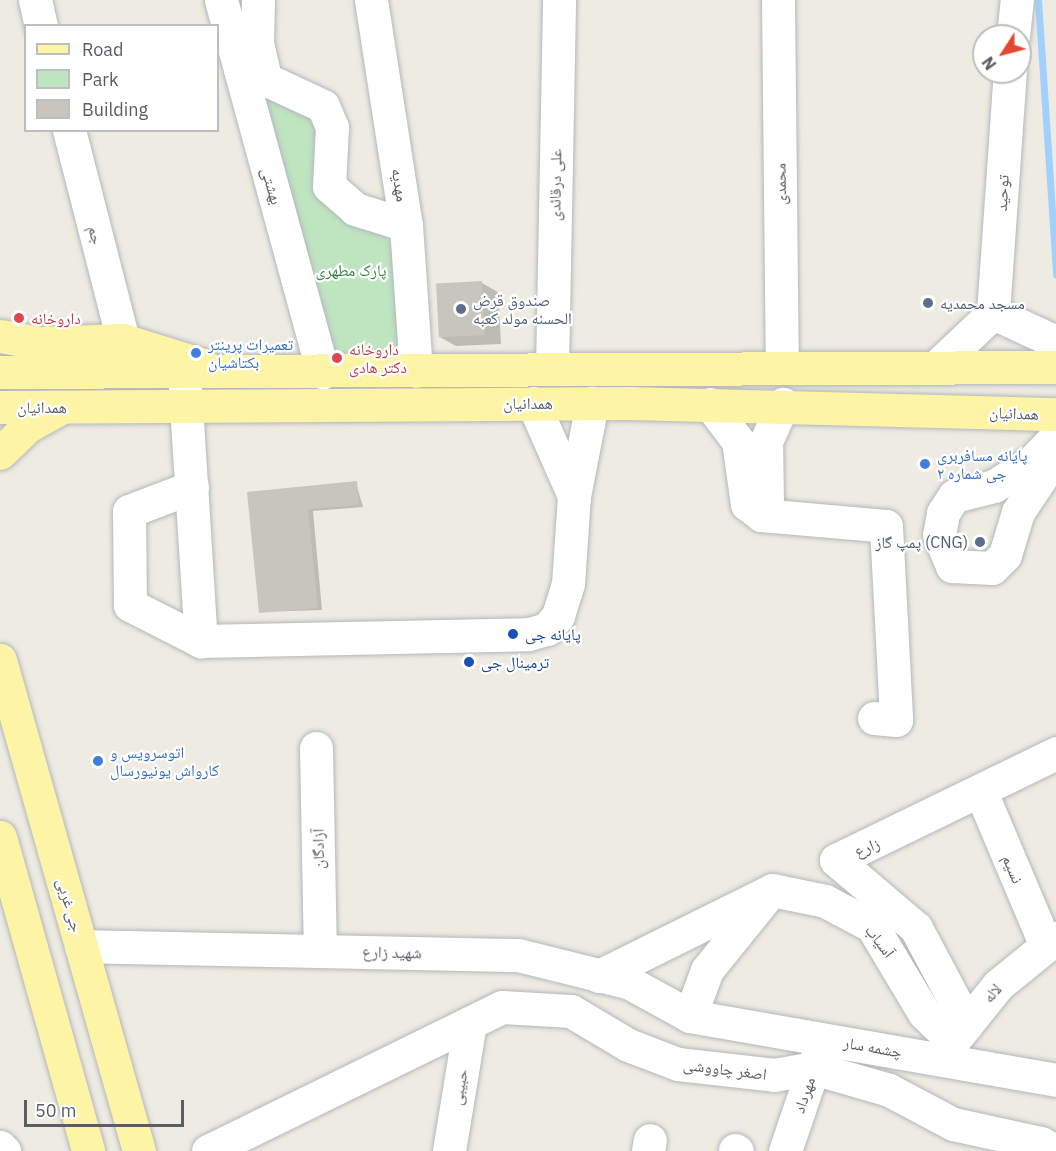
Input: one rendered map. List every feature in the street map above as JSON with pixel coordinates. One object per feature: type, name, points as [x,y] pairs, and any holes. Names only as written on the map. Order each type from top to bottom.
[{"type":"main road","points":[[0,336],[39,343],[123,340],[224,373]]},
{"type":"main road","name":"همدانیان","points":[[0,407],[61,407],[185,389],[224,373],[618,368],[1056,367]]},
{"type":"main road","points":[[606,403],[618,368]]},
{"type":"main road","points":[[505,369],[519,403]]},
{"type":"main road","name":"همدانیان","points":[[0,372],[185,389],[519,403],[783,404],[1054,434]]},
{"type":"main road","points":[[0,453],[28,426],[61,407]]},
{"type":"main road","name":"جی غربی","points":[[0,660],[139,1151]]},
{"type":"main road","points":[[0,837],[10,904],[88,1151]]},
{"type":"street","points":[[35,0],[41,24]]},
{"type":"street","name":"بهشتی","points":[[221,0],[323,372]]},
{"type":"street","points":[[258,0],[256,43],[265,79],[323,106],[332,128],[329,186],[355,209],[406,225]]},
{"type":"street","name":"مهدیه","points":[[371,0],[406,225],[416,370]]},
{"type":"street","name":"علی درقائدی","points":[[552,369],[559,0]]},
{"type":"street","name":"محمدی","points":[[778,0],[782,368]]},
{"type":"street","points":[[1014,24],[1017,0]]},
{"type":"street","name":"توحید","points":[[993,313],[1009,84]]},
{"type":"street","name":"جم","points":[[70,132],[123,340]]},
{"type":"street","points":[[936,367],[993,313],[1056,342]]},
{"type":"street","points":[[185,389],[201,641]]},
{"type":"street","points":[[519,403],[574,496]]},
{"type":"street","points":[[192,487],[129,511],[130,604],[201,641],[529,634],[547,629],[558,616],[568,584],[574,496],[606,403]]},
{"type":"street","points":[[710,404],[738,441],[747,504],[761,515],[886,526],[896,720],[874,718]]},
{"type":"street","points":[[761,515],[767,501],[766,441],[783,404]]},
{"type":"street","name":"آزادگان","points":[[316,748],[320,950]]},
{"type":"street","name":"زارع","points":[[953,1041],[916,928],[836,860],[981,792],[1056,753]]},
{"type":"street","name":"نسیم","points":[[981,792],[1051,942]]},
{"type":"street","points":[[599,976],[772,890]]},
{"type":"street","points":[[690,1016],[707,970],[772,890]]},
{"type":"street","name":"آسیاب","points":[[772,890],[825,900],[872,926],[924,1013],[953,1041]]},
{"type":"street","name":"لاله","points":[[953,1041],[998,985],[1051,942]]},
{"type":"street","name":"شهید زارع","points":[[81,945],[518,955],[630,983],[690,1016]]},
{"type":"street","name":"اصغر چاووشی","points":[[208,1151],[502,1007],[572,1011],[628,1045],[678,1064],[774,1075],[818,1053],[953,1124],[1041,1143],[1055,1151]]},
{"type":"street","name":"چشمه سار","points":[[690,1016],[818,1053],[953,1041],[1056,1080]]},
{"type":"street","name":"حبیبی","points":[[449,1151],[470,1023]]},
{"type":"street","name":"مهرداد","points":[[785,1151],[818,1053]]},
{"type":"street","points":[[0,1147],[4,1151]]},
{"type":"green space","name":"پارک مطهری","points":[[279,90],[320,124],[321,157],[392,245],[403,313],[397,352],[329,353],[256,99]]},
{"type":"building","name":"صندوق قرض الحسنه مولد کعبه","points":[[482,281],[485,335],[439,337],[436,283]]},
{"type":"building","points":[[357,481],[359,505],[308,509],[318,608],[259,613],[247,492]]},
{"type":"waterway","points":[[1038,0],[1056,274]]},
{"type":"place","name":"مسجد محمدیه","points":[[928,303]]},
{"type":"place","name":"صندوق قرض الحسنه مولد کعبه","points":[[461,309]]},
{"type":"place","name":"داروخانه","points":[[19,318]]},
{"type":"place","name":"تعمیرات پرینتر بکتاشیان","points":[[196,353]]},
{"type":"place","name":"داروخانه دکتر هادی","points":[[337,358]]},
{"type":"place","name":"پایانه مسافربری جی شماره ۲","points":[[925,464]]},
{"type":"place","name":"پمپ گاز (CNG)","points":[[980,542]]},
{"type":"place","name":"پایانه جی","points":[[513,634]]},
{"type":"place","name":"ترمینال جی","points":[[469,662]]},
{"type":"place","name":"اتوسرویس و کارواش یونیورسال","points":[[98,761]]}]
